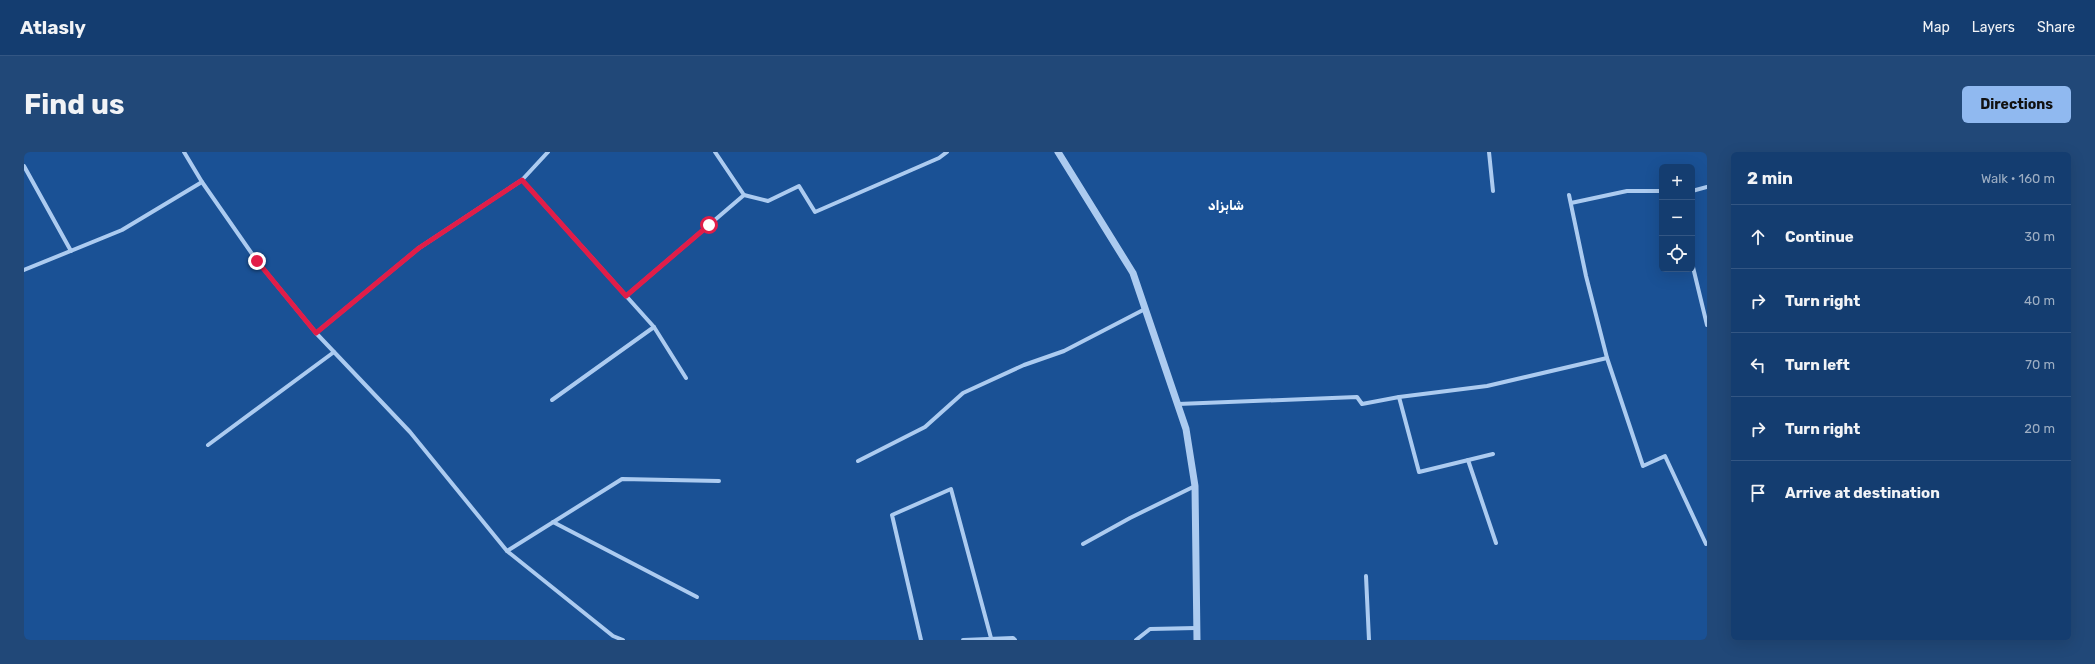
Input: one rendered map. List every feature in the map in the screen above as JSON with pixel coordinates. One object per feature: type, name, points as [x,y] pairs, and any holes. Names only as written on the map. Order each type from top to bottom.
[{"type":"street","points":[[184,152],[202,182],[257,261],[316,333],[410,432],[508,551],[613,636],[623,640]]},
{"type":"street","points":[[316,333],[419,248],[522,180],[548,152]]},
{"type":"street","points":[[715,152],[744,195],[768,201],[799,186],[815,212],[939,158],[947,152]]},
{"type":"street","points":[[1058,152],[1133,273],[1186,429],[1195,486],[1197,640]]},
{"type":"street","points":[[1488,152],[1493,191]]},
{"type":"street","points":[[24,166],[71,251]]},
{"type":"street","points":[[522,180],[654,327],[686,378]]},
{"type":"street","points":[[24,270],[122,230],[202,182]]},
{"type":"street","points":[[1695,190],[1707,187]]},
{"type":"street","points":[[1571,203],[1627,190],[1659,191]]},
{"type":"street","points":[[626,296],[744,195]]},
{"type":"street","points":[[1569,195],[1586,276],[1607,358],[1643,466],[1665,456],[1707,544]]},
{"type":"street","points":[[1694,272],[1707,325]]},
{"type":"street","points":[[858,461],[925,427],[963,393],[1024,365],[1064,350],[1145,309]]},
{"type":"street","points":[[552,400],[654,327]]},
{"type":"street","points":[[208,445],[334,352]]},
{"type":"street","points":[[1177,404],[1357,397],[1362,404],[1399,397],[1487,386],[1607,358]]},
{"type":"street","points":[[1399,397],[1419,472],[1493,454]]},
{"type":"street","points":[[1468,460],[1496,543]]},
{"type":"street","points":[[508,551],[622,479],[719,482]]},
{"type":"street","points":[[1083,544],[1195,486]]},
{"type":"street","points":[[921,640],[892,515],[951,489],[991,638]]},
{"type":"street","points":[[554,522],[697,597]]},
{"type":"street","points":[[1366,576],[1369,640]]},
{"type":"street","points":[[1136,640],[1150,629],[1196,628]]},
{"type":"street","points":[[964,640],[991,638],[1013,638],[1015,640]]},
{"type":"district","name":"شاہزاد","points":[[1226,205]]},
{"type":"route","points":[[257,261],[316,333],[419,248],[522,180],[626,296],[709,225]]}]
